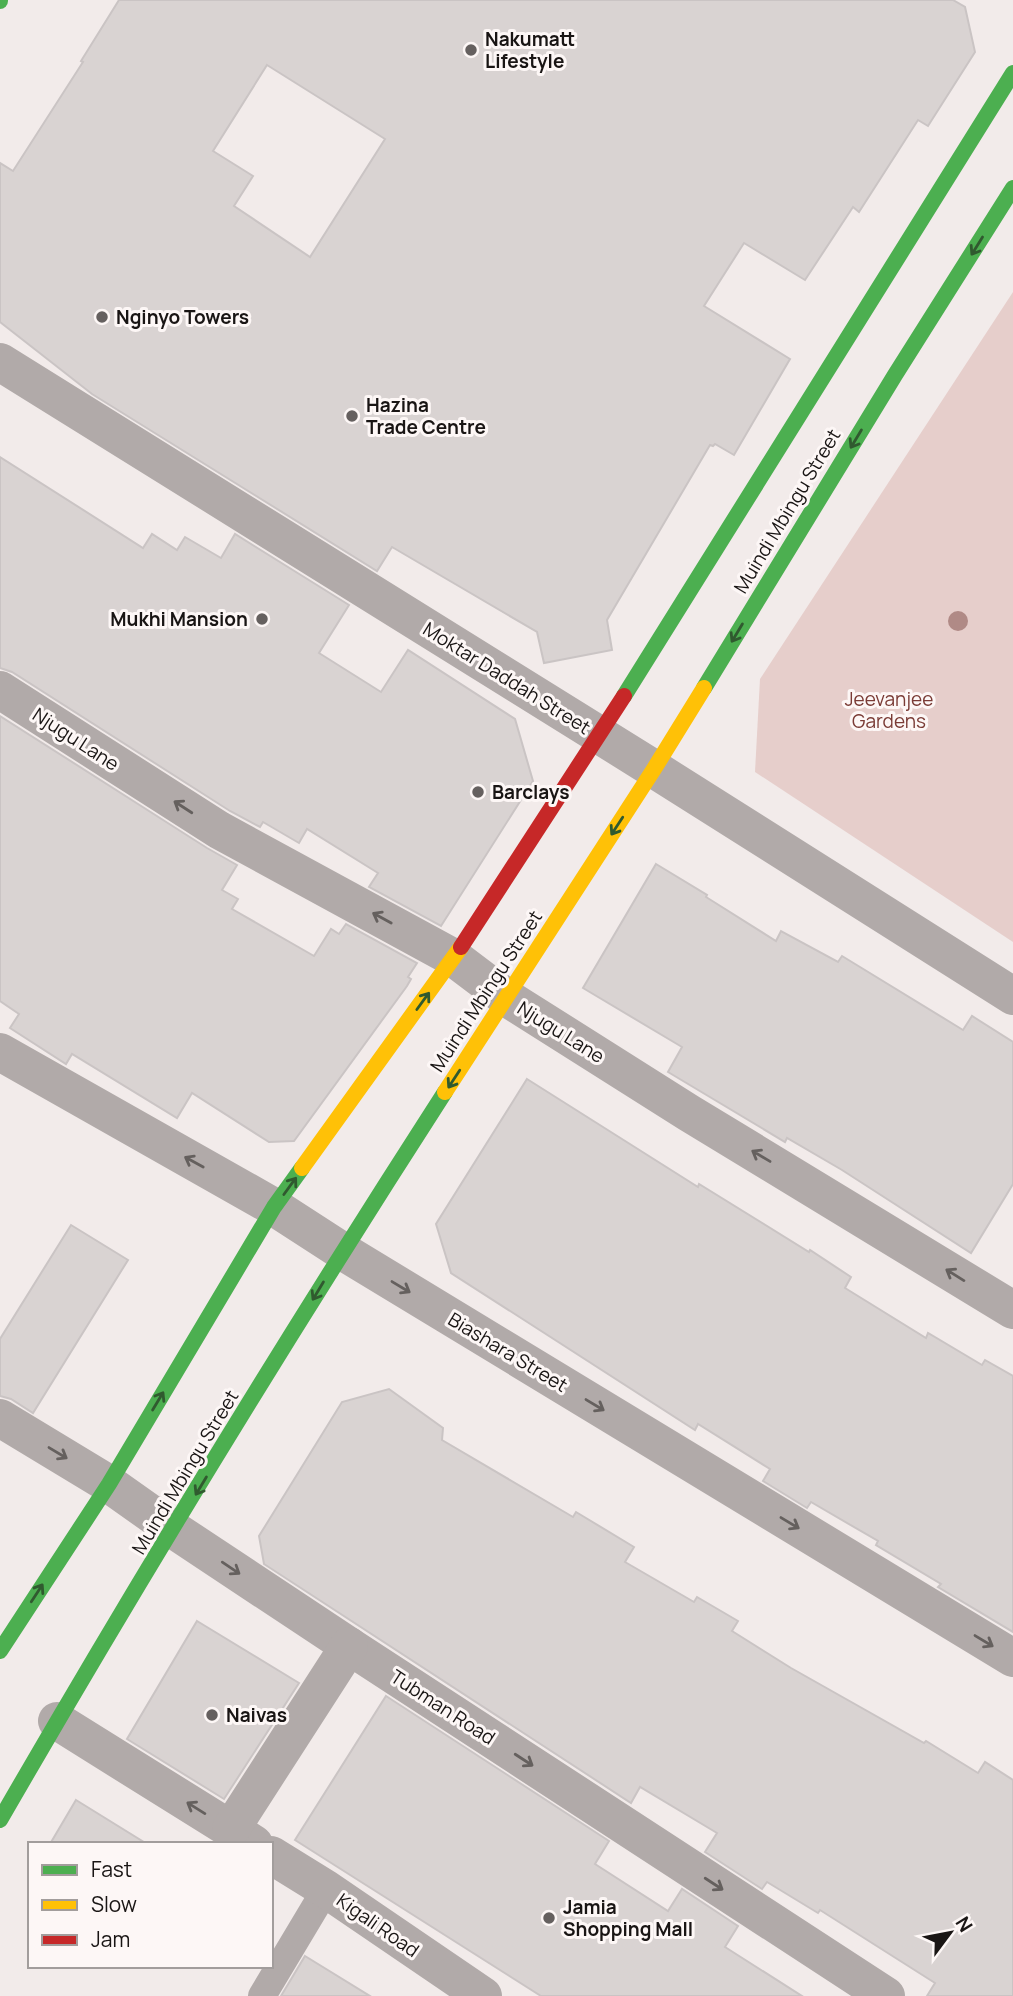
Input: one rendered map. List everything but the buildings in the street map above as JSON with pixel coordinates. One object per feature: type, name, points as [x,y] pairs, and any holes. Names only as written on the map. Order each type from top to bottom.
[{"type":"street","name":"Muindi Mbingu Street","points":[[0,1651],[109,1484],[274,1207],[454,958],[599,735],[1013,73]]},
{"type":"street","name":"Muindi Mbingu Street","points":[[0,1820],[57,1721],[342,1251],[654,769],[1013,188]]},
{"type":"street","name":"Moktar Daddah Street","points":[[0,362],[1013,996]]},
{"type":"street","name":"Njugu Lane","points":[[0,690],[219,830],[454,958],[507,998],[1013,1310]]},
{"type":"street","name":"Biashara Street","points":[[0,1052],[274,1207],[342,1251],[1013,1658]]},
{"type":"street","name":"Tubman Road","points":[[0,1418],[109,1484],[349,1646],[886,1996]]},
{"type":"street","points":[[57,1721],[242,1837],[349,1646]]},
{"type":"street","name":"Kigali Road","points":[[273,1856],[483,1996]]},
{"type":"lane","points":[[262,1996],[326,1889]]},
{"type":"green space","name":"Jeevanjee Gardens","points":[[1013,292],[1013,942],[755,772],[760,679]]},
{"type":"traffic: fast","points":[[624,696],[1013,73]]},
{"type":"traffic: fast","points":[[704,688],[1013,188]]},
{"type":"traffic: fast","points":[[0,1820],[218,1453],[445,1092]]},
{"type":"traffic: fast","points":[[0,1651],[109,1484],[274,1207],[302,1168]]},
{"type":"traffic: slow","points":[[445,1092],[704,688]]},
{"type":"traffic: slow","points":[[302,1168],[461,947]]},
{"type":"traffic: jam","points":[[461,947],[624,696]]},
{"type":"place","name":"Nakumatt Lifestyle","points":[[471,50]]},
{"type":"place","name":"Nginyo Towers","points":[[102,317]]},
{"type":"place","name":"Hazina Trade Centre","points":[[352,416]]},
{"type":"place","name":"Mukhi Mansion","points":[[262,619]]},
{"type":"place","name":"Barclays","points":[[478,792]]},
{"type":"place","name":"Naivas","points":[[212,1715]]},
{"type":"place","name":"Jamia Shopping Mall","points":[[549,1918]]}]
